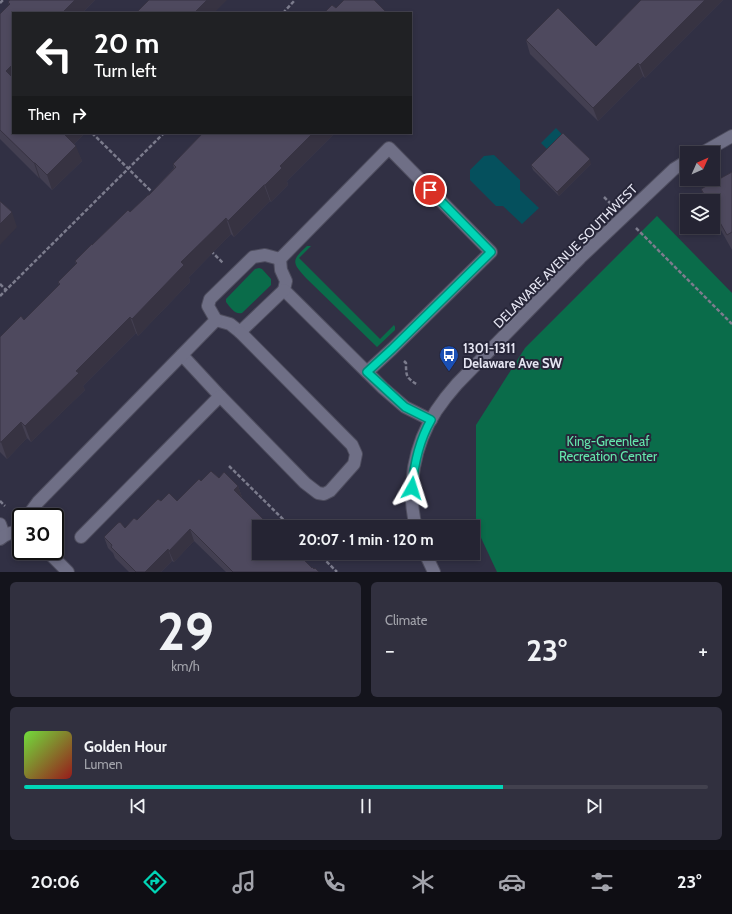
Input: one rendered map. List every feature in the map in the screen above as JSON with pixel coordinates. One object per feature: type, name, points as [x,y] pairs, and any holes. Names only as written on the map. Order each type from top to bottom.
[{"type":"street","points":[[714,146],[732,136]]},
{"type":"street","points":[[240,332],[284,290],[286,281],[281,270],[280,259],[389,148],[491,252],[367,372]]},
{"type":"street","name":"DELAWARE AVENUE SOUTHWEST","points":[[415,520],[412,504],[413,472],[421,440],[442,403],[457,384],[550,289],[624,216],[674,169],[680,165]]},
{"type":"street","points":[[182,355],[305,483],[318,493],[324,494],[330,491],[354,464],[356,454],[352,445],[240,332],[230,324],[216,320],[208,306],[210,299],[252,257],[265,255],[280,259]]},
{"type":"street","points":[[284,290],[367,372],[405,407],[431,420]]},
{"type":"street","points":[[34,508],[216,320]]},
{"type":"street","points":[[81,537],[220,396]]},
{"type":"street","points":[[56,560],[68,572]]},
{"type":"street","points":[[428,560],[434,572]]},
{"type":"path","points":[[0,3],[3,0]]},
{"type":"path","points":[[284,12],[296,0]]},
{"type":"path","points":[[93,134],[154,195]]},
{"type":"path","points":[[0,296],[163,134]]},
{"type":"path","points":[[604,197],[732,324]]},
{"type":"path","points":[[210,250],[234,275]]},
{"type":"path","points":[[0,284],[6,290]]},
{"type":"path","points":[[392,349],[406,363],[406,374],[411,382],[418,386]]},
{"type":"path","points":[[229,466],[284,520]]},
{"type":"path","points":[[0,501],[7,508]]},
{"type":"path","points":[[325,560],[337,572]]},
{"type":"green space","name":"King-Greenleaf Recreation Center","points":[[657,216],[732,293],[732,572],[497,572],[480,536],[480,520],[476,520],[476,425],[525,348]]},
{"type":"green space","points":[[307,246],[311,246],[299,258],[380,339],[394,325],[395,330],[377,347],[306,278],[298,268],[295,262],[296,258]]},
{"type":"green space","points":[[255,269],[262,269],[271,279],[271,285],[242,313],[235,312],[226,302],[226,299]]},
{"type":"shaded area","points":[[556,128],[583,157],[569,171],[541,143]]},
{"type":"shaded area","points":[[494,155],[520,180],[520,190],[539,208],[522,224],[503,206],[496,206],[470,180],[470,170],[484,156]]},
{"type":"building","points":[[10,0],[75,0],[63,12],[12,12],[12,65],[6,71],[12,77],[12,134],[64,134],[76,146],[47,175],[0,130],[0,14],[10,4],[8,2]]},
{"type":"building","points":[[149,0],[207,0],[195,12],[137,12]]},
{"type":"building","points":[[344,0],[374,0],[386,12],[325,12],[332,5],[336,8]]},
{"type":"building","points":[[641,0],[705,0],[640,65],[638,63],[593,108],[526,40],[558,8],[596,46]]},
{"type":"building","points":[[563,133],[590,159],[557,192],[531,165]]},
{"type":"building","points":[[202,134],[312,134],[280,166],[282,168],[265,185],[228,221],[226,218],[181,262],[184,265],[132,319],[130,317],[76,371],[79,373],[25,426],[21,422],[0,442],[0,337],[21,316],[24,320],[60,284],[58,282],[77,263],[75,261],[92,244],[128,210],[130,212],[149,195],[176,167],[173,164]]},
{"type":"building","points":[[732,172],[732,232],[727,235],[720,222],[720,194],[704,194],[701,189],[706,186],[720,186],[720,179]]},
{"type":"building","points":[[0,201],[12,212],[0,224]]},
{"type":"building","points":[[211,471],[219,478],[224,472],[238,486],[234,490],[264,520],[252,520],[252,560],[304,560],[312,568],[315,568],[319,572],[233,572],[190,529],[169,551],[168,549],[145,572],[136,572],[111,547],[112,545],[104,537],[118,523],[120,522],[125,528],[134,518],[137,520],[158,499],[161,501],[169,493],[177,501],[199,479],[201,481]]},
{"type":"place","name":"1301-1311 Delaware Ave SW","points":[[449,372]]},
{"type":"route","points":[[412,488],[416,456],[421,440],[431,420],[405,407],[367,372],[491,252],[430,190]]}]
